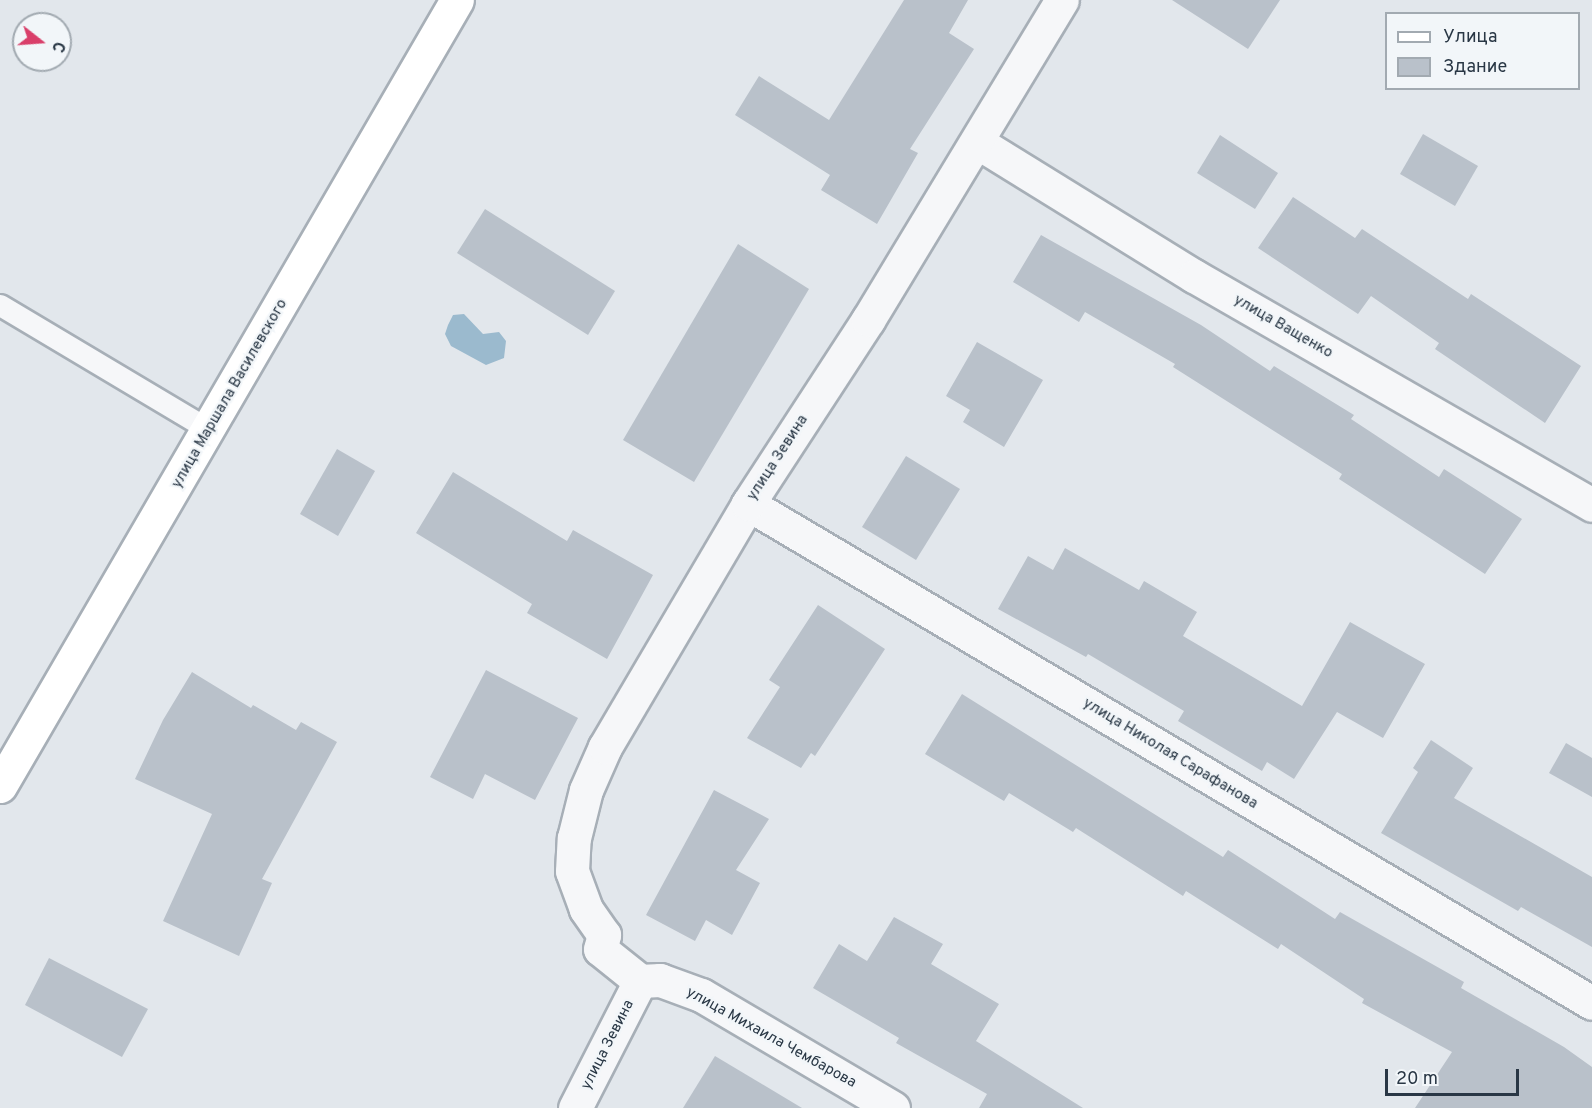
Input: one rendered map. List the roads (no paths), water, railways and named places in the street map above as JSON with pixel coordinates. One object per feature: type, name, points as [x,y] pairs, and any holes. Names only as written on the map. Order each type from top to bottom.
[{"type":"main road","name":"улица Маршала Василевского","points":[[5,767],[210,430],[457,0]]},
{"type":"street","name":"улица Зевина","points":[[575,1108],[640,981],[600,949],[604,935],[586,909],[572,870],[574,837],[586,790],[606,747],[748,504],[868,320],[1062,0]]},
{"type":"street","name":"улица Ващенко","points":[[977,141],[1194,276],[1592,505]]},
{"type":"street","name":"улица Николая Сарафанова","points":[[748,504],[1592,1003]]},
{"type":"street","name":"улица Михаила Чембарова","points":[[640,981],[660,980],[701,995],[893,1108]]},
{"type":"lane","points":[[0,305],[210,430]]},
{"type":"water","points":[[464,314],[483,334],[499,332],[506,341],[504,358],[486,365],[451,346],[445,334],[448,325],[453,315]]}]
